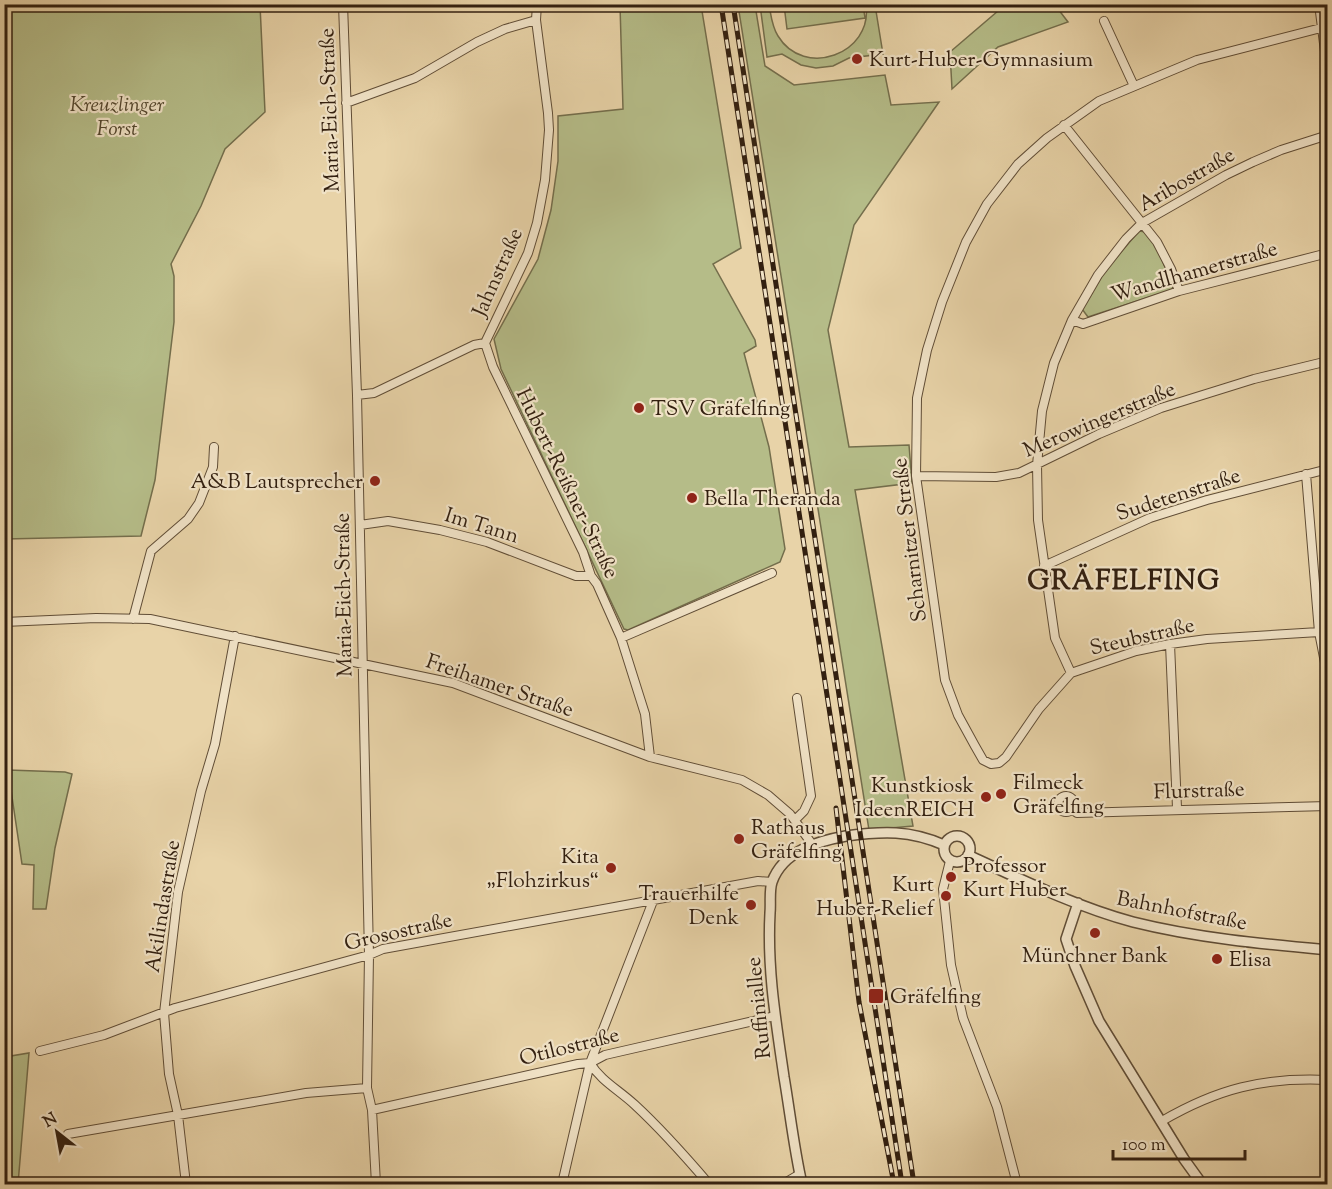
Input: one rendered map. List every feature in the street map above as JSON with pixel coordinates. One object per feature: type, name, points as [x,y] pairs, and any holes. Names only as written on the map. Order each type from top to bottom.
[{"type":"street","name":"Maria-Eich-Straße","points":[[343,4],[360,525],[369,955],[367,1088],[372,1110],[376,1185]]},
{"type":"street","name":"Jahnstraße","points":[[357,395],[374,393],[474,345],[485,343],[528,253],[537,223],[545,180],[549,130],[536,20],[537,4]]},
{"type":"street","points":[[1319,4],[1328,75]]},
{"type":"street","points":[[346,103],[415,78],[486,38],[505,29],[536,20]]},
{"type":"street","points":[[1104,21],[1134,86]]},
{"type":"street","name":"Scharnitzer Straße","points":[[983,760],[958,715],[945,680],[916,476],[917,398],[927,350],[936,318],[966,242],[987,204],[1018,164],[1047,138],[1099,101],[1197,60],[1321,28]]},
{"type":"street","points":[[1064,125],[1157,242],[1179,291]]},
{"type":"street","name":"Aribostraße","points":[[1071,673],[1054,638],[1038,520],[1037,465],[1042,411],[1054,363],[1072,320],[1098,275],[1126,239],[1142,223],[1253,162],[1281,150],[1328,135]]},
{"type":"street","name":"Wandlhamerstraße","points":[[1072,320],[1083,324],[1179,291],[1328,253]]},
{"type":"street","name":"Hubert-Reißner-Straße","points":[[485,343],[493,367],[583,552],[591,576],[597,584],[621,638],[645,714],[650,757]]},
{"type":"street","name":"Merowingerstraße","points":[[916,476],[996,477],[1019,473],[1099,434],[1161,408],[1328,361]]},
{"type":"street","points":[[133,619],[151,551],[188,519],[199,504],[213,467],[214,447]]},
{"type":"street","name":"Sudetenstraße","points":[[1044,566],[1150,518],[1207,500],[1328,469]]},
{"type":"street","points":[[1306,474],[1319,632],[1328,678]]},
{"type":"street","name":"Im Tann","points":[[360,525],[388,521],[440,530],[487,542],[576,576],[591,576]]},
{"type":"street","points":[[621,638],[772,573]]},
{"type":"street","name":"Freihamer Straße","points":[[4,622],[96,618],[150,619],[453,683],[650,757],[742,780],[777,802],[795,820],[812,844]]},
{"type":"street","name":"Steubstraße","points":[[983,760],[991,764],[999,763],[1006,757],[1039,709],[1071,673],[1136,651],[1170,644],[1207,639],[1319,632]]},
{"type":"street","name":"Akilindastraße","points":[[186,1185],[178,1115],[169,1074],[164,1013],[178,892],[201,791],[215,744],[235,636]]},
{"type":"street","points":[[1170,644],[1176,808]]},
{"type":"street","points":[[795,820],[804,811],[811,796],[797,698]]},
{"type":"street","name":"Flurstraße","points":[[1072,809],[1077,813],[1176,808],[1328,806]]},
{"type":"street","name":"Bahnhofstraße","points":[[812,844],[864,834],[906,833],[944,844],[954,836],[962,837],[969,845],[968,855],[1078,903],[1131,921],[1209,937],[1328,950]]},
{"type":"street","points":[[772,882],[784,863],[812,844]]},
{"type":"street","points":[[944,844],[944,854],[950,861],[962,861],[968,855]]},
{"type":"street","points":[[950,861],[943,889],[953,976],[968,1034],[997,1107],[1017,1185]]},
{"type":"street","name":"Grosostraße","points":[[40,1051],[104,1035],[175,1008],[369,955],[383,949],[758,881],[772,882]]},
{"type":"street","name":"Ruffiniallee","points":[[772,882],[769,938],[775,1016],[802,1185]]},
{"type":"street","points":[[562,1185],[590,1063],[652,901]]},
{"type":"street","points":[[1078,903],[1066,939],[1099,1021],[1202,1185]]},
{"type":"street","name":"Otilostraße","points":[[372,1110],[590,1063],[605,1055],[775,1016]]},
{"type":"street","points":[[590,1063],[597,1075],[634,1104],[681,1151],[709,1185]]},
{"type":"street","points":[[1162,1121],[1190,1105],[1232,1089],[1285,1080],[1328,1080]]},
{"type":"street","points":[[68,1134],[306,1093],[367,1088]]},
{"type":"street","points":[[783,1185],[800,1174]]},
{"type":"street","points":[[1326,1185],[1328,1180]]},
{"type":"green space","name":"Kreuzlinger Forst","points":[[4,5],[260,5],[265,112],[225,149],[201,206],[171,264],[174,276],[174,322],[155,480],[141,536],[5,539]]},
{"type":"green space","points":[[620,5],[701,5],[741,248],[713,264],[755,340],[756,346],[744,353],[769,447],[785,549],[780,562],[628,630],[624,629],[501,369],[494,339],[538,259],[551,210],[558,161],[558,116],[623,109]]},
{"type":"green space","points":[[738,5],[755,5],[765,66],[794,85],[885,75],[891,105],[939,102],[854,225],[828,330],[849,447],[909,445],[912,483],[855,490],[913,826],[869,830]]},
{"type":"green space","points":[[760,5],[769,5],[776,32],[790,49],[804,56],[819,58],[834,55],[848,48],[859,37],[865,22],[866,5],[875,5],[883,54],[849,58],[833,66],[816,68],[801,65],[782,54],[767,57]]},
{"type":"green space","points":[[784,5],[863,5],[865,18],[787,29]]},
{"type":"green space","points":[[1005,5],[1055,5],[1068,22],[998,47],[952,89],[950,52]]},
{"type":"green space","points":[[1139,231],[1146,232],[1159,252],[1173,288],[1088,317],[1082,309],[1105,271]]},
{"type":"green space","points":[[8,770],[72,774],[55,848],[46,909],[33,909],[34,865],[22,864]]},
{"type":"green space","points":[[29,1053],[18,1184],[5,1184],[5,1057]]},
{"type":"railway","points":[[721,4],[902,1184]]},
{"type":"railway","points":[[733,4],[914,1184]]},
{"type":"railway","points":[[836,808],[859,1002],[894,1184]]},
{"type":"place","name":"Kurt-Huber-Gymnasium","points":[[857,59]]},
{"type":"place","name":"TSV Gräfelfing","points":[[639,408]]},
{"type":"place","name":"A&B Lautsprecher","points":[[375,481]]},
{"type":"place","name":"Bella Theranda","points":[[692,498]]},
{"type":"place","name":"Filmeck Gräfelfing","points":[[1001,794]]},
{"type":"place","name":"Kunstkiosk IdeenREICH","points":[[986,797]]},
{"type":"place","name":"Rathaus Gräfelfing","points":[[739,839]]},
{"type":"place","name":"Kita „Flohzirkus“","points":[[611,868]]},
{"type":"place","name":"Professor Kurt Huber","points":[[951,877]]},
{"type":"place","name":"Kurt Huber-Relief","points":[[946,896]]},
{"type":"place","name":"Trauerhilfe Denk","points":[[751,905]]},
{"type":"place","name":"Münchner Bank","points":[[1095,933]]},
{"type":"place","name":"Elisa","points":[[1217,959]]},
{"type":"place","name":"Gräfelfing","points":[[876,996]]},
{"type":"district","name":"GRÄFELFING","points":[[1124,580]]}]
